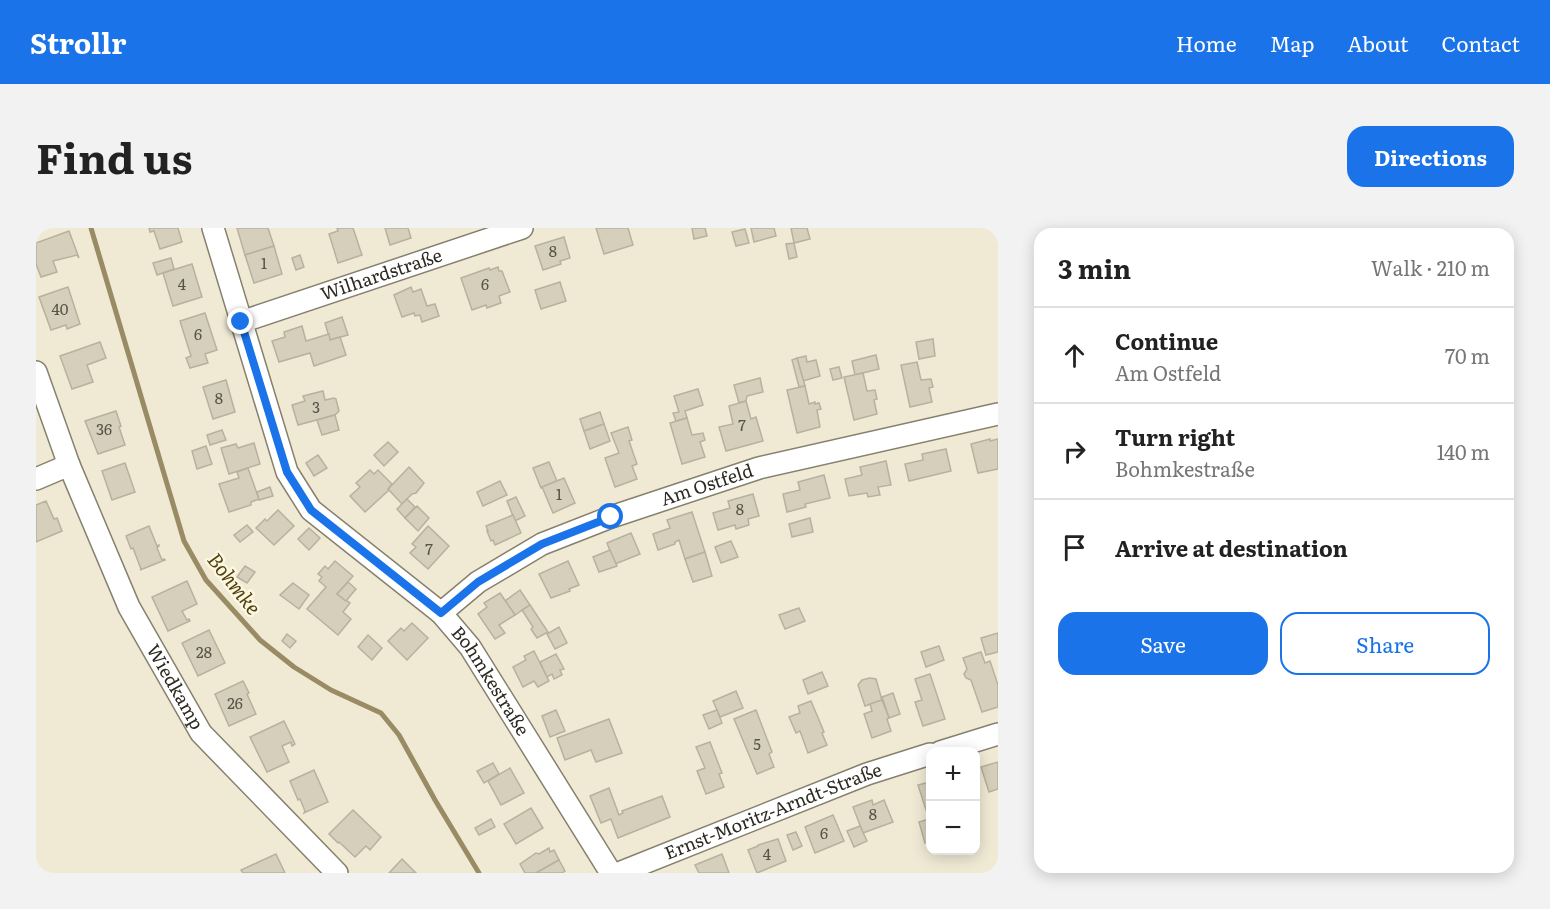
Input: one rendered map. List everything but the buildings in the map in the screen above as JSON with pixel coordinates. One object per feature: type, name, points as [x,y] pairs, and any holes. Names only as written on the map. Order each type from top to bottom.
[{"type":"street","name":"Bohmkestraße","points":[[213,228],[287,472],[311,510],[441,613],[470,647],[611,873]]},
{"type":"street","name":"Wilhardstraße","points":[[241,322],[522,228]]},
{"type":"street","name":"Wiedkamp","points":[[36,372],[69,465],[129,607],[201,733],[336,873]]},
{"type":"street","name":"Am Ostfeld","points":[[441,613],[478,582],[542,544],[611,517],[759,468],[998,414]]},
{"type":"street","points":[[36,479],[69,465]]},
{"type":"street","points":[[956,747],[998,734]]},
{"type":"street","name":"Ernst-Moritz-Arndt-Straße","points":[[619,873],[867,774],[926,755]]},
{"type":"waterway","name":"Bohmke","points":[[91,228],[184,541],[206,580],[260,640],[294,667],[331,690],[381,713],[399,735],[479,873]]},
{"type":"route","points":[[241,322],[287,472],[311,510],[441,613],[478,582],[542,544],[611,517]]}]
